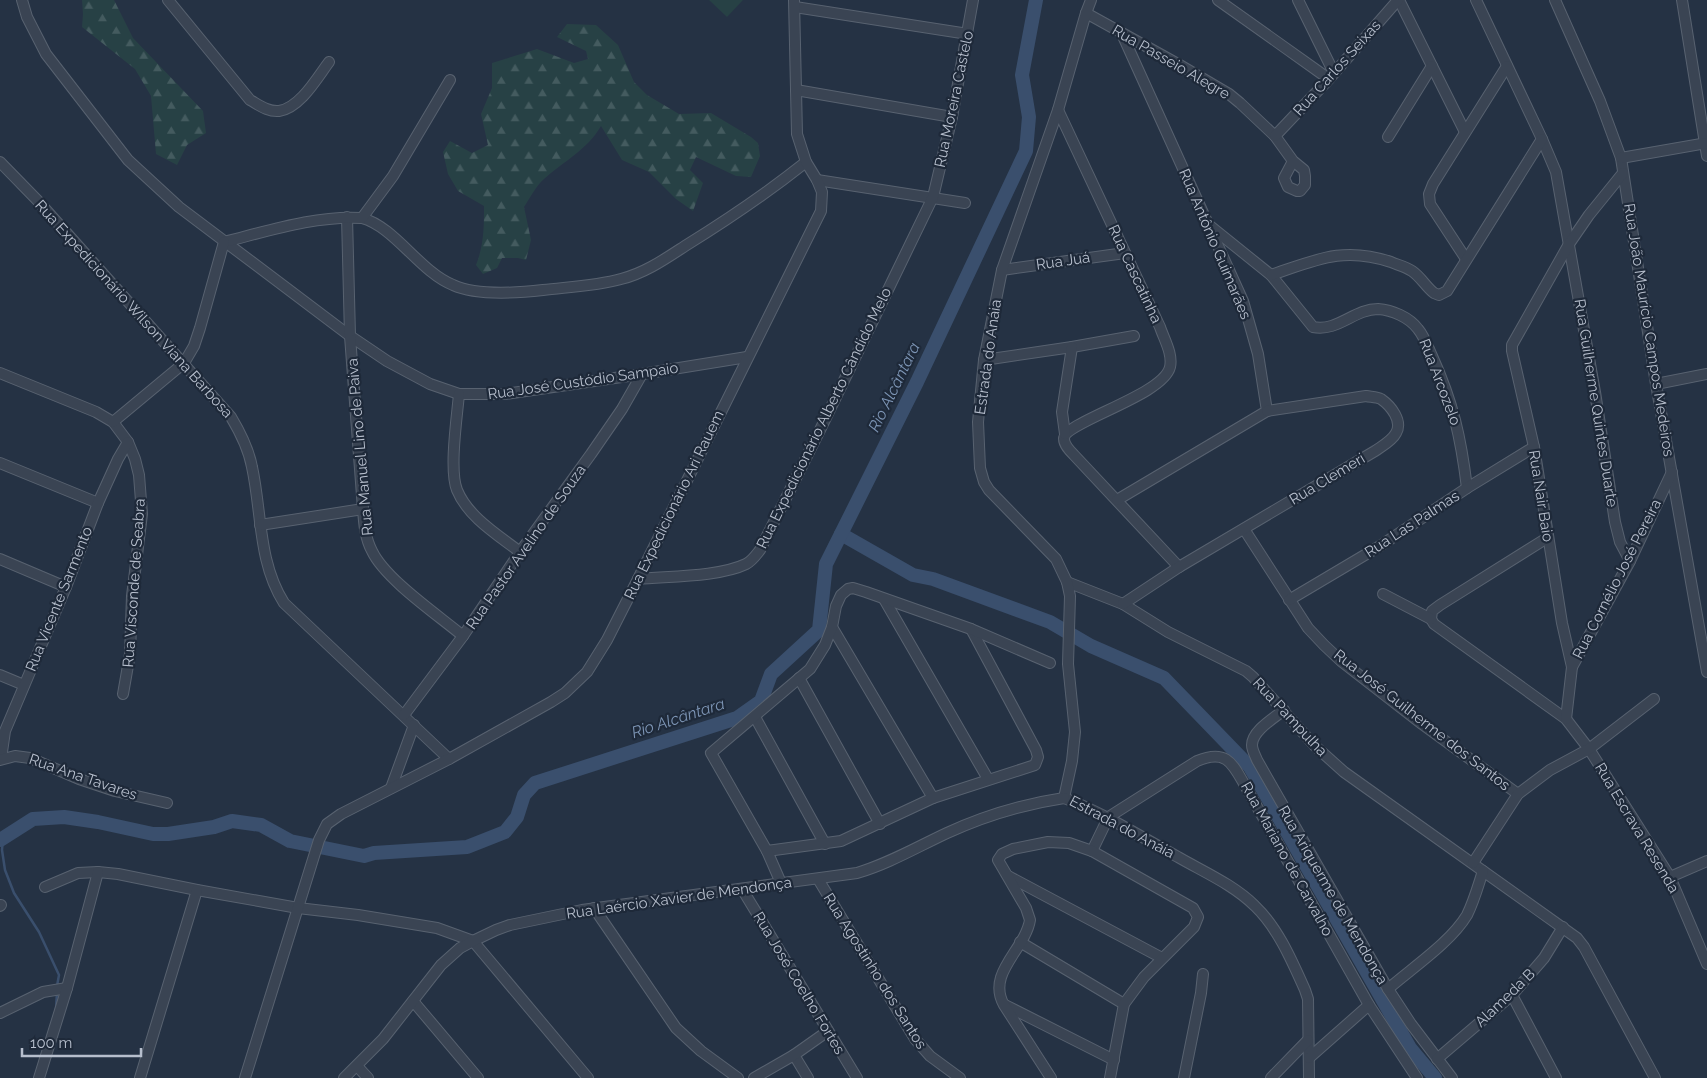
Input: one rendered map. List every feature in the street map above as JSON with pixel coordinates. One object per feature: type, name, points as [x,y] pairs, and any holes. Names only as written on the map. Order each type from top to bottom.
[{"type":"street","name":"Rua José Custódio Sampaio","points":[[22,0],[27,17],[46,54],[128,160],[179,207],[350,336],[406,372],[430,384],[459,394],[504,394],[747,357]]},
{"type":"street","points":[[168,0],[250,100],[264,109],[279,111],[294,104],[308,90],[329,62]]},
{"type":"street","name":"Rua Moreira Castelo","points":[[933,197],[952,117],[973,0]]},
{"type":"street","points":[[1218,0],[1332,76]]},
{"type":"street","points":[[1298,0],[1332,76]]},
{"type":"street","points":[[1399,0],[1465,132]]},
{"type":"street","name":"Rua Carlos Seixas","points":[[1275,136],[1332,76],[1399,0]]},
{"type":"street","name":"Rua Guilherme Quintes Duarte","points":[[1476,0],[1542,138],[1556,172],[1616,522],[1620,542],[1630,561]]},
{"type":"street","name":"Rua João Maurício Campos Medeiros","points":[[1555,0],[1600,101],[1621,158],[1656,384],[1707,672]]},
{"type":"street","points":[[1682,0],[1707,156]]},
{"type":"street","points":[[795,4],[968,34]]},
{"type":"street","name":"Rua Expedicionário Ari Rauem","points":[[298,908],[319,840],[327,824],[551,702],[577,682],[597,657],[638,579],[821,211],[822,192],[806,162],[797,134],[795,4]]},
{"type":"street","name":"Rua Passeio Alegre","points":[[1087,5],[1122,34],[1229,94],[1275,136],[1293,161]]},
{"type":"street","name":"Estrada do Anáia","points":[[1087,5],[1058,110],[1002,270],[984,360],[978,422],[980,468],[984,482],[989,490],[1056,559],[1067,582],[1070,596],[1068,664],[1075,732],[1072,761],[1064,798],[1108,818],[1231,887],[1255,906],[1275,931],[1306,990],[1308,999],[1309,1078]]},
{"type":"street","name":"Rua Antônio Guimarães","points":[[1122,34],[1243,301],[1258,354],[1267,411]]},
{"type":"street","points":[[1388,137],[1432,66]]},
{"type":"street","points":[[1466,260],[1429,200],[1433,184],[1507,66]]},
{"type":"street","points":[[362,218],[398,168],[450,80]]},
{"type":"street","points":[[796,90],[952,117]]},
{"type":"street","name":"Rua Cascatinha","points":[[1058,110],[1160,327],[1170,355],[1168,374],[1157,384],[1104,413],[1072,427],[1065,434]]},
{"type":"street","points":[[1271,275],[1321,259],[1342,254],[1356,254],[1382,259],[1405,267],[1412,271],[1426,287],[1436,294],[1443,294],[1447,291],[1542,138]]},
{"type":"street","points":[[1621,158],[1706,143]]},
{"type":"street","name":"Rua Expedicionário Wilson Viana Barbosa","points":[[0,162],[39,202],[216,398],[236,426],[252,467],[260,525],[271,578],[284,602],[449,759]]},
{"type":"street","points":[[113,422],[184,363],[194,346],[200,328],[224,242],[325,220],[362,218],[377,224],[433,273],[454,286],[492,292],[523,292],[621,280],[651,267],[716,227],[768,192],[806,162]]},
{"type":"street","name":"Rua Nair Baio","points":[[1572,667],[1547,538],[1534,447],[1512,344],[1569,244],[1623,173]]},
{"type":"street","points":[[817,180],[965,203]]},
{"type":"street","name":"Rua Expedicionário Alberto Cândido Melo","points":[[638,579],[694,575],[728,570],[746,564],[756,555],[820,430],[933,197]]},
{"type":"street","name":"Rua Manuel Lino de Paiva","points":[[347,218],[350,336],[366,536],[380,564],[418,599],[463,636]]},
{"type":"street","name":"Rua Arcozelo","points":[[1208,225],[1271,275],[1313,327],[1321,329],[1330,327],[1372,309],[1397,314],[1418,329],[1436,363],[1452,406],[1459,432],[1467,488]]},
{"type":"street","name":"Rua Juá","points":[[1002,270],[1124,253]]},
{"type":"street","points":[[984,360],[1134,336]]},
{"type":"street","points":[[1072,347],[1062,412],[1066,444],[1074,455],[1179,567]]},
{"type":"street","name":"Rua Visconde de Seabra","points":[[0,373],[96,412],[113,422],[128,442],[136,459],[142,514],[132,596],[130,654],[123,694]]},
{"type":"street","name":"Rua Pastor Avelino de Souza","points":[[404,715],[463,636],[520,552],[596,447],[622,409],[642,374]]},
{"type":"street","points":[[1656,384],[1707,374]]},
{"type":"street","points":[[459,394],[453,472],[457,490],[475,516],[520,552]]},
{"type":"street","name":"Rua Clemeri","points":[[1123,604],[1179,567],[1375,451],[1392,439],[1397,432],[1398,423],[1391,408],[1380,398],[1366,396],[1267,411]]},
{"type":"street","points":[[1116,500],[1267,411]]},
{"type":"street","name":"Rua Vicente Sarmento","points":[[0,759],[5,731],[66,587],[98,503],[118,458],[128,442]]},
{"type":"street","name":"Rua Las Palmas","points":[[1289,600],[1380,546],[1467,488],[1534,447]]},
{"type":"street","points":[[0,464],[98,503]]},
{"type":"street","name":"Rua Cornélio José Pereira","points":[[1566,719],[1572,667],[1630,561],[1672,472]]},
{"type":"street","points":[[260,525],[363,509]]},
{"type":"street","name":"Rua José Guilherme dos Santos","points":[[1244,529],[1308,628],[1341,661],[1422,724],[1518,794]]},
{"type":"street","points":[[1433,622],[1432,612],[1440,605],[1547,538]]},
{"type":"street","points":[[0,559],[66,587]]},
{"type":"street","name":"Rua Pampulha","points":[[1067,582],[1123,604],[1168,632],[1253,676],[1315,746],[1344,772],[1563,927],[1584,947],[1655,1078]]},
{"type":"street","points":[[780,883],[767,851],[711,753],[713,749],[810,669],[818,658],[832,627],[838,600],[848,589],[853,588],[866,592],[971,630],[1050,663]]},
{"type":"street","name":"Rua Escrava Resenda","points":[[1383,594],[1433,622],[1566,719],[1589,748],[1670,877],[1707,964]]},
{"type":"street","points":[[884,599],[988,779]]},
{"type":"street","points":[[832,627],[933,798]]},
{"type":"street","points":[[767,851],[841,841],[933,798],[988,779],[1031,767],[1038,761],[1036,750],[971,630]]},
{"type":"street","points":[[0,675],[24,685]]},
{"type":"street","points":[[799,678],[880,824]]},
{"type":"street","points":[[1473,863],[1518,794],[1550,770],[1589,748],[1654,700]]},
{"type":"street","name":"Rua Ariquerme de Mendonça","points":[[1284,710],[1255,735],[1253,750],[1267,780],[1388,989],[1411,1024],[1452,1078]]},
{"type":"street","points":[[754,717],[825,844]]},
{"type":"street","points":[[391,788],[414,725]]},
{"type":"street","name":"Rua Ana Tavares","points":[[0,759],[15,756],[30,758],[78,779],[115,791],[167,803]]},
{"type":"street","name":"Rua Mariano de Carvalho","points":[[1108,818],[1197,761],[1210,756],[1227,759],[1247,789],[1369,1005],[1417,1078]]},
{"type":"street","name":"Rua Laércio Xavier de Mendonça","points":[[344,1078],[383,1039],[441,965],[460,948],[496,930],[510,925],[594,908],[818,879],[865,871],[949,832],[992,815],[1041,801],[1064,798]]},
{"type":"street","points":[[1092,851],[1108,818]]},
{"type":"street","points":[[1051,1078],[1004,1005],[999,992],[999,983],[1030,920],[1026,908],[998,860],[1002,854],[1013,849],[1048,842],[1069,843],[1092,851],[1194,908],[1197,912],[1198,921],[1194,927],[1136,986],[1124,1004],[1110,1078]]},
{"type":"street","points":[[1670,877],[1707,861]]},
{"type":"street","points":[[1388,989],[1458,927],[1473,902],[1483,871]]},
{"type":"street","points":[[39,1078],[67,988],[98,872]]},
{"type":"street","points":[[45,887],[78,873],[118,874],[298,908],[358,915],[437,928],[473,941],[588,1078]]},
{"type":"street","points":[[1007,876],[1162,958]]},
{"type":"street","name":"Rua Agostinho dos Santos","points":[[818,879],[915,1039],[930,1056],[960,1078]]},
{"type":"street","name":"Rua José Coelho Fortes","points":[[742,889],[857,1078]]},
{"type":"street","points":[[140,1078],[197,890]]},
{"type":"street","points":[[245,1078],[298,908]]},
{"type":"street","points":[[594,908],[676,1028],[701,1051],[738,1078]]},
{"type":"street","name":"Alameda B","points":[[1438,1059],[1512,995],[1544,958],[1563,927]]},
{"type":"street","points":[[1020,942],[1124,1004]]},
{"type":"street","points":[[1184,1078],[1203,974]]},
{"type":"street","points":[[0,1013],[43,992],[67,988]]},
{"type":"street","points":[[1512,995],[1556,1078]]},
{"type":"street","points":[[413,1000],[478,1078]]},
{"type":"street","points":[[1004,1005],[1114,1060]]},
{"type":"street","points":[[1309,1058],[1369,1005]]},
{"type":"street","points":[[754,1078],[794,1055],[828,1031]]},
{"type":"street","points":[[1271,1078],[1308,1040]]},
{"type":"street","points":[[794,1055],[808,1078]]},
{"type":"street","points":[[357,1066],[368,1078]]},
{"type":"green space","points":[[82,0],[114,0],[133,38],[203,111],[206,133],[187,145],[177,165],[156,154],[151,96],[135,69],[82,27]]},
{"type":"green space","points":[[709,0],[743,0],[727,17]]},
{"type":"green space","points":[[567,24],[596,25],[618,45],[634,82],[647,95],[679,114],[711,113],[758,143],[760,156],[751,177],[736,176],[696,157],[690,170],[703,183],[693,211],[676,199],[649,172],[622,160],[601,126],[582,149],[541,182],[524,207],[531,240],[526,260],[502,258],[497,268],[483,274],[476,265],[484,229],[484,206],[458,191],[448,174],[443,152],[450,141],[472,153],[488,145],[481,114],[492,88],[492,63],[537,49],[574,63],[588,59],[586,51],[557,37]]},
{"type":"waterway","name":"Rio Alcântara","points":[[0,840],[33,819],[64,817],[153,834],[168,834],[214,827],[232,821],[261,825],[290,841],[364,856],[374,853],[467,847],[505,832],[517,817],[524,795],[535,783],[737,718],[761,701],[771,674],[819,630],[826,564],[917,382],[1026,151],[1029,117],[1022,75],[1036,0]]},
{"type":"waterway","points":[[841,534],[913,575],[933,579],[1050,622],[1091,646],[1164,678],[1250,767],[1410,1048],[1435,1078]]},
{"type":"waterway","points":[[3,838],[2,850],[5,870],[14,893],[39,932],[59,975],[57,986]]},
{"type":"waterway","points":[[56,1009],[57,992]]}]
